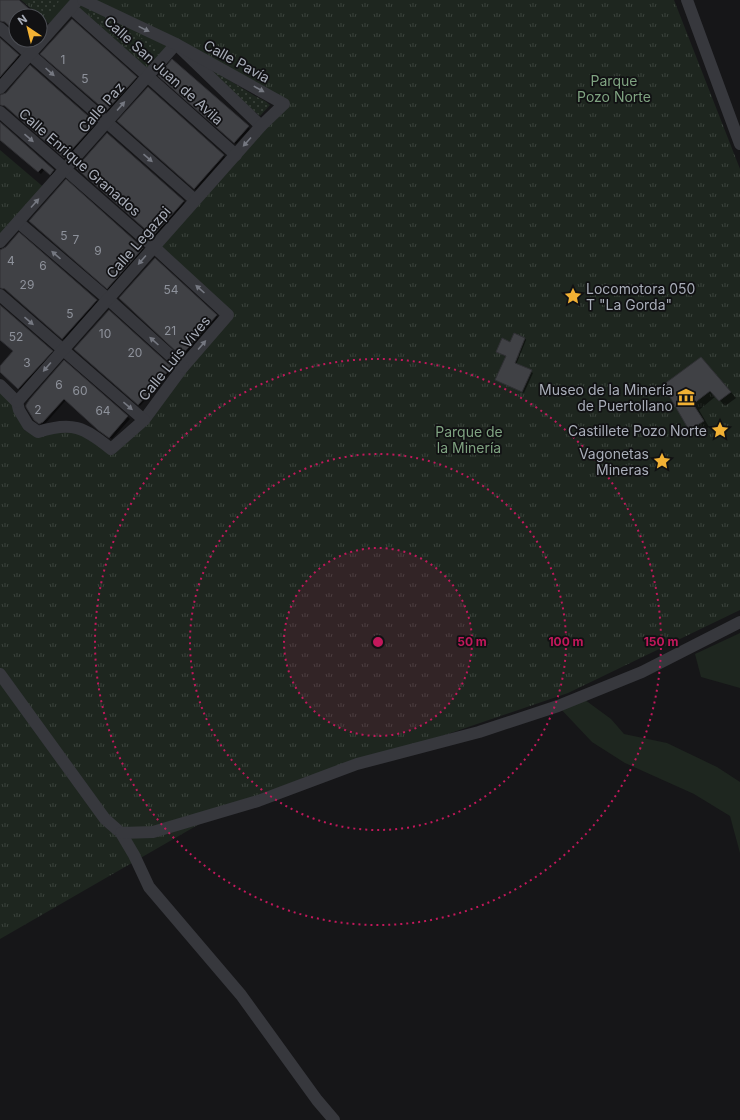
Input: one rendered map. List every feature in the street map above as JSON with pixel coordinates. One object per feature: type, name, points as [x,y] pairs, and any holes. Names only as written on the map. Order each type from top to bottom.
[{"type":"street","name":"Calle Pavía","points":[[83,0],[176,44],[284,104]]},
{"type":"street","points":[[687,0],[740,144]]},
{"type":"street","points":[[0,88],[75,4]]},
{"type":"street","name":"Calle San Juan de Avila","points":[[75,4],[148,76],[236,155]]},
{"type":"street","points":[[0,28],[196,200]]},
{"type":"street","name":"Calle Pavía","points":[[176,44],[261,126]]},
{"type":"street","name":"Calle Paz","points":[[0,242],[176,44]]},
{"type":"street","name":"Calle Legazpi","points":[[17,402],[261,126],[284,104]]},
{"type":"street","name":"Calle Enrique Granados","points":[[0,112],[154,247],[228,315]]},
{"type":"street","points":[[18,222],[108,299],[183,367]]},
{"type":"street","points":[[0,295],[144,420]]},
{"type":"street","name":"Calle Luis Vives","points":[[17,402],[19,410],[28,425],[38,432],[64,426],[80,428],[92,434],[111,449],[144,420],[183,367],[228,315]]},
{"type":"street","points":[[0,385],[17,402]]},
{"type":"street","points":[[121,832],[153,832],[258,801],[358,764],[479,732],[558,706],[642,672],[740,622]]},
{"type":"street","points":[[0,674],[105,819],[121,832],[149,887],[241,995],[317,1100],[334,1120]]},
{"type":"green space","name":"Parque de la Minería","points":[[21,0],[674,0],[740,169],[740,610],[568,693],[222,811],[0,939],[0,385],[19,410],[25,431],[38,432],[64,426],[111,449],[228,315],[154,247],[284,104],[176,44],[148,76],[71,8],[54,28],[48,23],[48,8],[30,8]]},
{"type":"green space","points":[[28,0],[59,0],[53,11],[49,13],[48,8],[37,7]]},
{"type":"green space","points":[[83,3],[158,48],[147,60],[141,61],[80,5]]},
{"type":"green space","points":[[201,63],[270,105],[260,116],[198,64]]},
{"type":"green space","points":[[0,150],[47,190],[0,242]]},
{"type":"green space","points":[[740,633],[740,688],[701,677],[695,654]]},
{"type":"green space","points":[[581,697],[611,719],[624,734],[667,743],[717,767],[740,782],[740,853],[730,816],[694,794],[625,763],[592,742],[558,706]]},
{"type":"building","points":[[0,0],[19,0],[28,8],[8,8],[8,25],[5,22],[0,21]]},
{"type":"building","points":[[72,19],[137,77],[106,111],[40,54],[45,48],[48,48],[48,45]]},
{"type":"building","points":[[0,38],[8,45],[8,48],[11,48],[19,55],[0,77]]},
{"type":"building","points":[[172,59],[249,126],[234,143],[158,76]]},
{"type":"building","points":[[30,65],[96,123],[64,158],[5,106],[0,105],[0,95],[6,93]]},
{"type":"building","points":[[148,87],[224,155],[194,189],[117,121]]},
{"type":"building","points":[[0,122],[54,170],[50,175],[42,168],[38,172],[0,140]]},
{"type":"building","points":[[107,133],[184,201],[153,236],[76,168]]},
{"type":"building","points":[[66,179],[143,248],[107,289],[29,221]]},
{"type":"building","points":[[19,232],[97,300],[62,339],[5,289],[0,288],[0,250],[6,247]]},
{"type":"building","points":[[155,258],[217,315],[181,356],[119,298]]},
{"type":"building","points":[[0,305],[53,351],[18,389],[0,372],[0,366],[13,351],[0,340]]},
{"type":"building","points":[[109,310],[172,367],[138,405],[74,349]]},
{"type":"building","points":[[514,333],[525,338],[515,363],[532,370],[522,392],[495,380],[506,356],[496,352],[502,338],[510,342]]},
{"type":"building","name":"Museo de la Minería de Puertollano","points":[[701,357],[731,392],[719,401],[710,391],[693,404],[704,421],[689,430],[663,385]]},
{"type":"building","points":[[64,360],[128,416],[109,438],[64,399],[43,422],[39,424],[34,420],[26,407],[30,399]]},
{"type":"place","name":"Locomotora 050 T \"La Gorda\"","points":[[573,296]]},
{"type":"place","name":"Museo de la Minería de Puertollano","points":[[686,397]]},
{"type":"place","name":"Castillete Pozo Norte","points":[[720,430]]},
{"type":"place","name":"Vagonetas Mineras","points":[[662,461]]},
{"type":"park label","name":"Parque Pozo Norte","points":[[614,88]]}]
